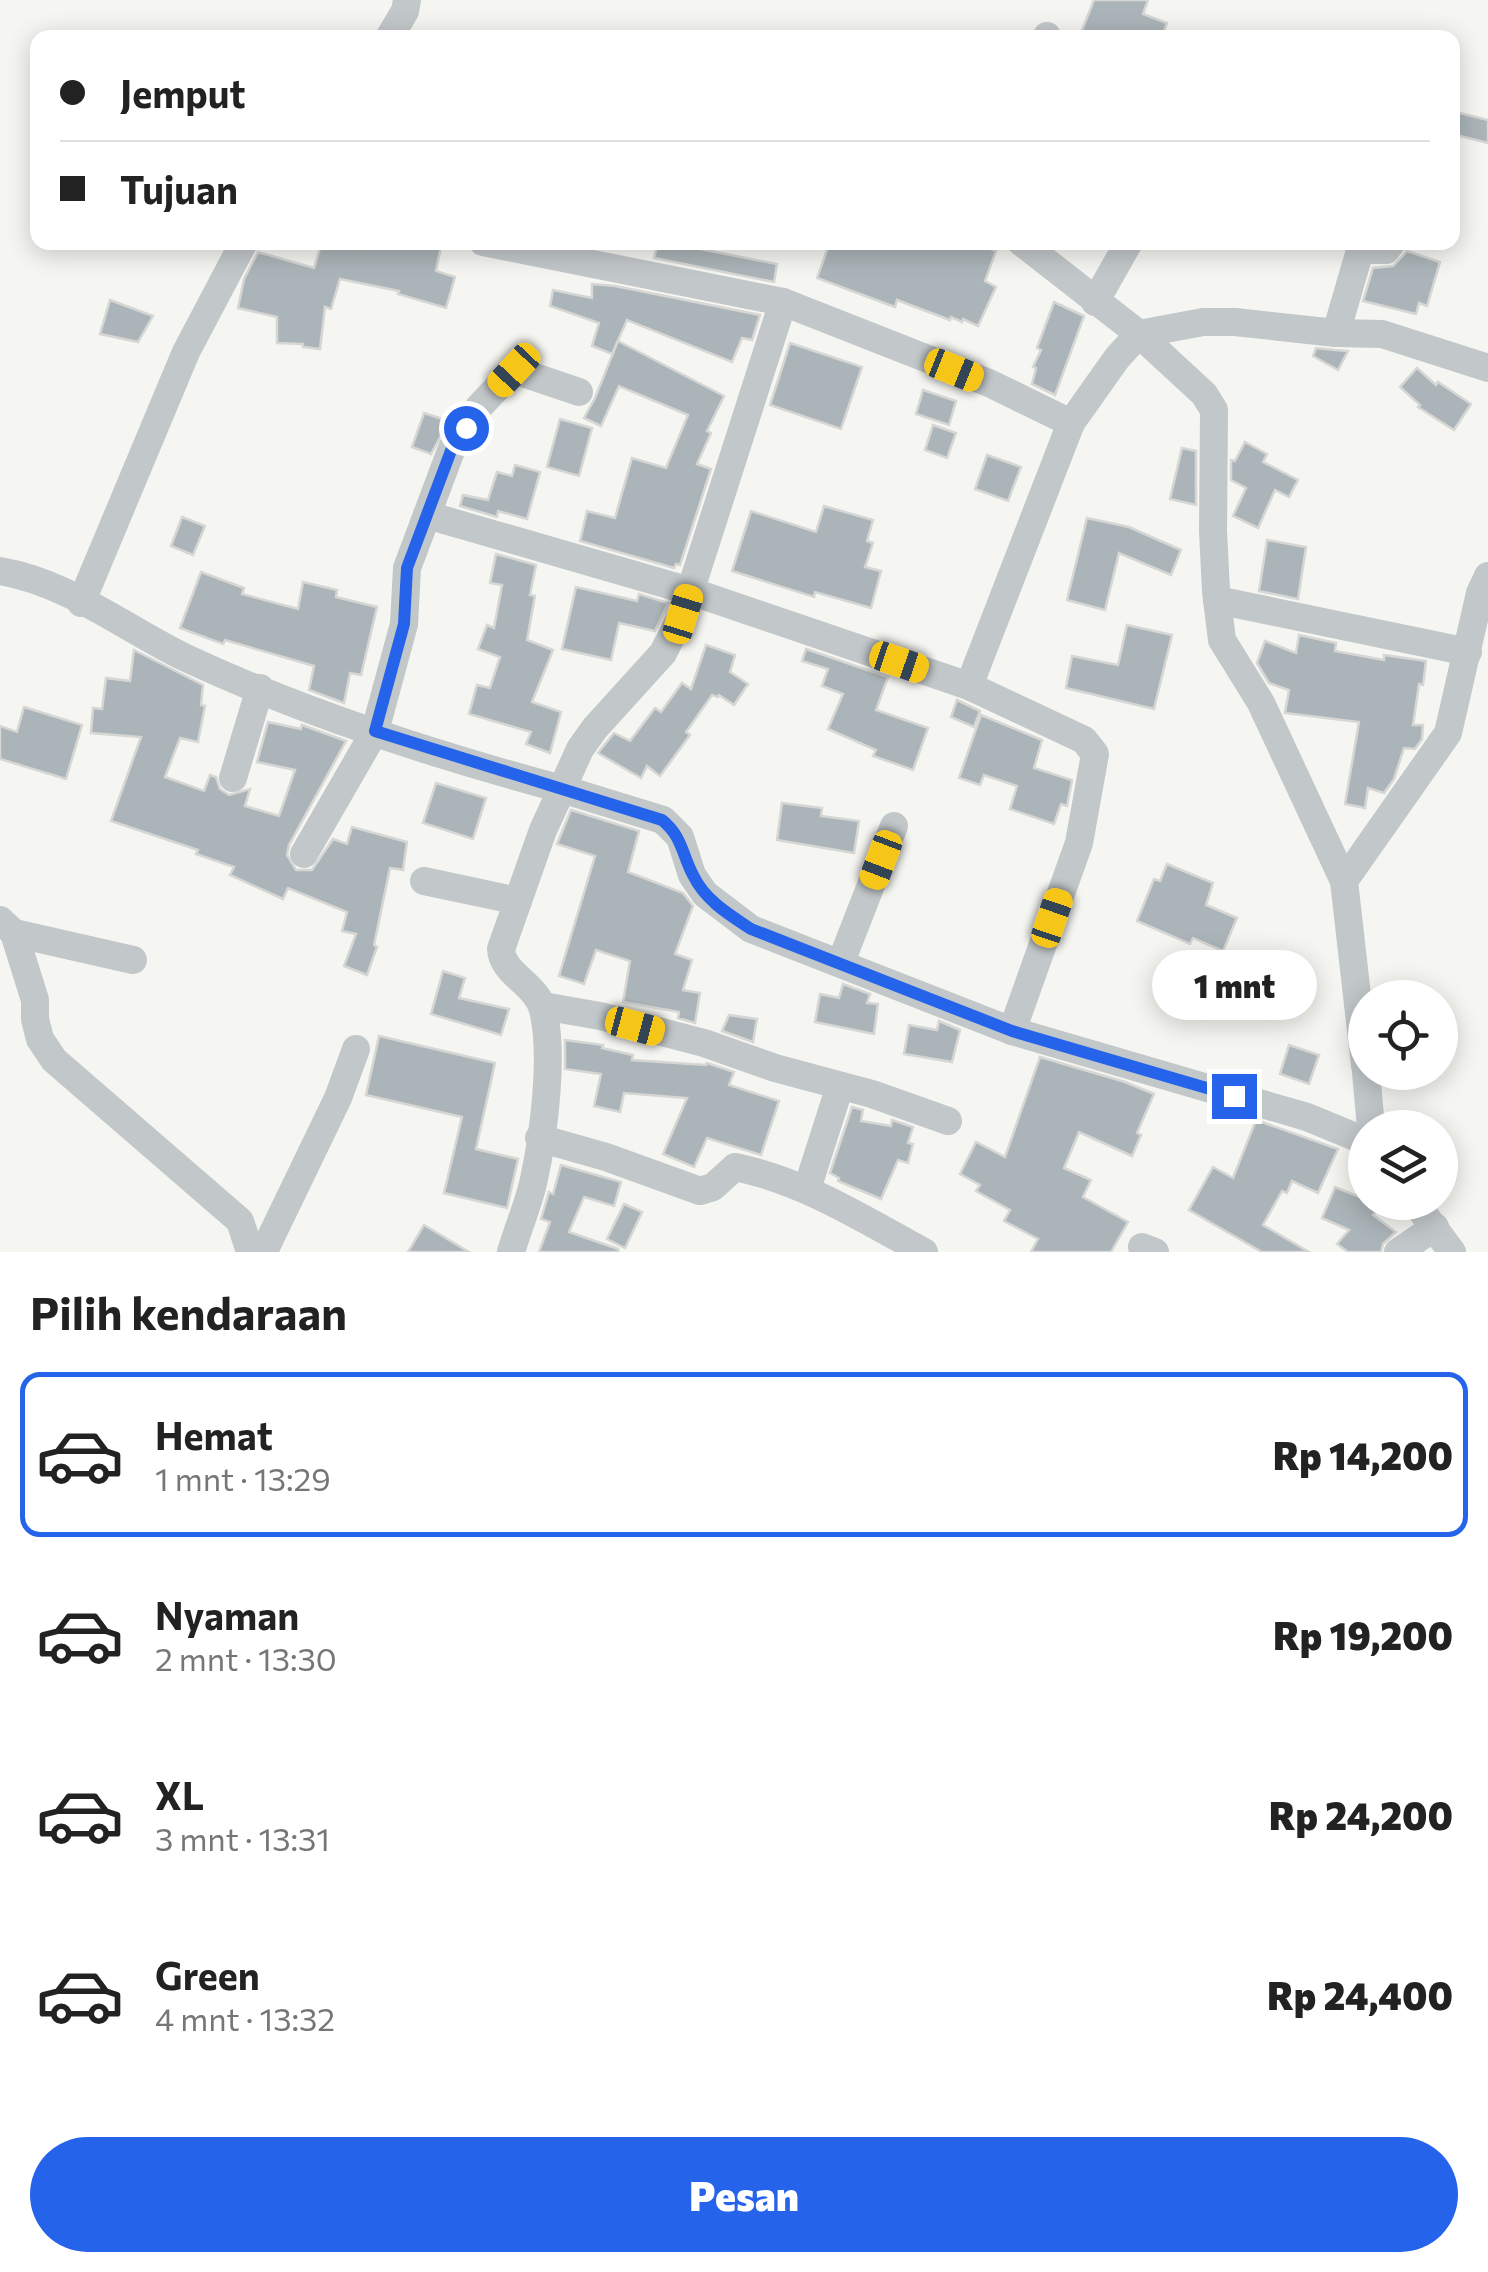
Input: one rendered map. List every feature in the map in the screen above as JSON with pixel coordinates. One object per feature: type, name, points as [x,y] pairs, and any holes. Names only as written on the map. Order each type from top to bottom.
[{"type":"street","points":[[394,30],[406,11],[407,0]]},
{"type":"street","points":[[82,603],[186,352],[240,250]]},
{"type":"street","points":[[523,250],[783,302],[989,383],[1072,423]]},
{"type":"street","points":[[1030,250],[1094,302],[1128,346],[1204,394],[1214,410],[1213,531],[1224,645],[1261,703],[1344,881],[1355,980]]},
{"type":"street","points":[[1094,302],[1124,250]]},
{"type":"street","points":[[1336,333],[1362,250]]},
{"type":"street","points":[[511,1252],[534,1180],[548,1042],[543,1006],[533,989],[500,956],[504,938],[580,748],[663,654],[683,614],[783,302]]},
{"type":"street","points":[[969,686],[1072,423],[1128,346],[1203,322],[1235,322],[1401,338],[1488,368]]},
{"type":"street","points":[[304,854],[375,731],[404,624],[407,568],[452,448],[478,407],[514,370],[579,392]]},
{"type":"street","points":[[427,515],[690,591],[969,686],[1084,740],[1095,754],[1079,843],[1012,1031]]},
{"type":"street","points":[[0,571],[57,588],[187,658],[260,688],[375,731],[662,820],[680,837],[692,874],[705,894],[751,929],[1012,1031],[1307,1116],[1348,1134]]},
{"type":"street","points":[[1344,881],[1443,744],[1453,720],[1480,594],[1488,576]]},
{"type":"street","points":[[1217,600],[1468,652]]},
{"type":"street","points":[[233,778],[260,688]]},
{"type":"street","points":[[841,962],[894,826]]},
{"type":"street","points":[[424,881],[518,901]]},
{"type":"street","points":[[7,927],[134,960]]},
{"type":"street","points":[[7,927],[35,1000],[40,1038],[54,1060],[240,1221],[264,1250],[338,1098],[356,1048]]},
{"type":"street","points":[[543,1006],[600,1016],[704,1044],[948,1121]]},
{"type":"street","points":[[808,1190],[840,1086]]},
{"type":"street","points":[[540,1138],[700,1191],[713,1187],[735,1167],[763,1173],[808,1190],[924,1252]]},
{"type":"street","points":[[1429,1220],[1452,1252]]},
{"type":"street","points":[[1398,1252],[1435,1227]]},
{"type":"building","points":[[1094,0],[1148,0],[1143,14],[1167,23],[1165,30],[1082,30]]},
{"type":"building","points":[[1460,113],[1488,120],[1488,143],[1460,136]]},
{"type":"building","points":[[320,250],[440,250],[436,271],[455,277],[446,308],[398,294],[399,291],[340,279],[331,309],[325,307],[320,349],[277,343],[277,317],[238,308],[244,279],[258,252],[314,268]]},
{"type":"building","points":[[656,250],[706,250],[777,264],[774,282],[654,258]]},
{"type":"building","points":[[827,250],[996,251],[985,281],[996,287],[978,326],[897,300],[895,307],[817,278]]},
{"type":"building","points":[[1407,251],[1440,262],[1427,306],[1419,303],[1416,314],[1363,301],[1373,268],[1393,266]]},
{"type":"building","points":[[592,284],[760,315],[752,340],[742,338],[732,362],[627,320],[612,354],[592,346],[599,323],[550,306],[553,290],[592,298]]},
{"type":"building","points":[[110,300],[153,316],[138,342],[100,334]]},
{"type":"building","points":[[1054,302],[1084,316],[1055,395],[1032,384],[1036,368],[1033,367],[1041,350],[1037,348]]},
{"type":"building","points":[[618,341],[724,396],[697,464],[711,469],[680,565],[674,568],[580,541],[587,511],[615,518],[632,458],[666,468],[688,415],[619,386],[601,426],[584,418]]},
{"type":"building","points":[[790,343],[862,367],[841,429],[770,405]]},
{"type":"building","points":[[1316,348],[1348,351],[1338,370],[1313,356]]},
{"type":"building","points":[[1417,368],[1436,385],[1438,382],[1471,404],[1454,430],[1418,407],[1400,387]]},
{"type":"building","points":[[923,390],[956,401],[949,425],[916,414]]},
{"type":"building","points":[[424,413],[449,421],[431,454],[412,447]]},
{"type":"building","points":[[560,419],[592,428],[579,476],[547,467]]},
{"type":"building","points":[[933,425],[956,433],[947,458],[925,450]]},
{"type":"building","points":[[1245,442],[1267,454],[1263,462],[1298,480],[1289,497],[1275,490],[1258,528],[1233,516],[1246,488],[1231,480],[1231,460],[1235,461]]},
{"type":"building","points":[[1182,448],[1196,451],[1196,505],[1170,499]]},
{"type":"building","points":[[987,455],[1021,467],[1008,501],[975,489]]},
{"type":"building","points":[[515,465],[540,472],[527,519],[498,511],[497,517],[460,506],[463,495],[488,500],[497,472],[512,476]]},
{"type":"building","points":[[824,506],[873,520],[867,541],[873,543],[865,567],[881,571],[871,608],[815,592],[814,597],[732,571],[751,511],[816,532]]},
{"type":"building","points":[[182,517],[205,526],[193,555],[171,546]]},
{"type":"building","points":[[1087,518],[1129,527],[1181,550],[1171,575],[1119,553],[1105,610],[1067,600]]},
{"type":"building","points":[[1267,540],[1306,547],[1298,599],[1259,591]]},
{"type":"building","points":[[496,554],[536,565],[527,640],[553,650],[532,702],[561,712],[550,753],[526,744],[531,732],[469,714],[477,685],[490,688],[500,657],[478,649],[487,625],[494,628],[502,585],[490,583]]},
{"type":"building","points":[[201,572],[244,588],[242,594],[298,609],[303,582],[337,590],[336,597],[377,607],[361,675],[350,673],[344,703],[309,690],[314,666],[225,640],[223,644],[180,628]]},
{"type":"building","points":[[576,587],[637,601],[639,594],[668,603],[655,631],[619,623],[611,660],[562,649]]},
{"type":"building","points":[[1127,625],[1172,635],[1154,709],[1066,688],[1072,656],[1118,665]]},
{"type":"building","points":[[1299,635],[1336,643],[1335,651],[1384,660],[1384,655],[1426,661],[1413,725],[1423,725],[1422,739],[1415,749],[1404,748],[1394,779],[1384,793],[1368,788],[1365,808],[1345,804],[1359,722],[1285,713],[1289,690],[1269,683],[1257,663],[1265,641],[1296,653]]},
{"type":"building","points":[[706,645],[735,655],[730,672],[748,684],[734,705],[712,695],[686,732],[690,735],[660,776],[647,766],[641,778],[598,753],[614,733],[630,741],[655,708],[661,712],[682,683],[691,689]]},
{"type":"building","points":[[806,649],[888,677],[876,710],[928,728],[913,770],[873,756],[876,750],[828,729],[843,694],[822,686],[828,669],[802,661]]},
{"type":"building","points":[[134,650],[203,685],[201,705],[205,706],[198,742],[180,738],[165,777],[204,791],[210,775],[216,777],[220,789],[229,795],[250,789],[245,806],[279,816],[295,770],[257,762],[268,722],[301,729],[302,725],[346,741],[287,855],[296,870],[312,870],[333,839],[347,844],[352,827],[407,842],[403,870],[390,868],[374,945],[377,947],[367,975],[344,966],[356,934],[342,931],[347,912],[288,888],[283,899],[230,875],[234,867],[196,854],[198,850],[111,821],[141,737],[91,733],[93,708],[102,709],[106,678],[130,681]]},
{"type":"building","points":[[957,700],[980,711],[974,727],[951,717]]},
{"type":"building","points":[[24,707],[82,725],[66,779],[0,759],[0,726],[17,732]]},
{"type":"building","points":[[981,715],[1042,740],[1034,768],[1072,780],[1067,806],[1061,804],[1054,824],[1010,809],[1017,786],[984,775],[980,785],[959,778]]},
{"type":"building","points":[[436,783],[486,798],[473,839],[423,823]]},
{"type":"building","points":[[782,803],[822,808],[821,816],[859,821],[854,853],[777,840]]},
{"type":"building","points":[[571,810],[639,831],[628,872],[683,893],[693,906],[675,954],[692,960],[683,990],[700,993],[695,1023],[678,1018],[679,1012],[623,1002],[630,961],[596,950],[584,984],[559,976],[595,856],[557,844]]},
{"type":"building","points":[[1167,864],[1213,883],[1206,905],[1237,918],[1223,951],[1193,938],[1190,944],[1137,921],[1154,879],[1160,881]]},
{"type":"building","points":[[443,971],[465,978],[459,998],[509,1009],[501,1035],[431,1014]]},
{"type":"building","points":[[843,984],[870,994],[867,1003],[878,1004],[874,1034],[815,1022],[820,994],[839,998]]},
{"type":"building","points":[[729,1015],[757,1019],[753,1042],[722,1031]]},
{"type":"building","points":[[939,1021],[960,1030],[952,1062],[904,1054],[909,1025],[937,1030]]},
{"type":"building","points":[[379,1036],[495,1063],[476,1149],[518,1159],[507,1208],[444,1193],[462,1117],[366,1095]]},
{"type":"building","points":[[565,1040],[603,1045],[602,1048],[633,1055],[632,1060],[707,1063],[734,1072],[729,1085],[779,1101],[761,1155],[707,1138],[694,1167],[663,1154],[687,1098],[624,1093],[620,1112],[594,1106],[601,1074],[565,1069]]},
{"type":"building","points":[[1289,1045],[1319,1055],[1309,1084],[1280,1074]]},
{"type":"building","points":[[1040,1057],[1154,1094],[1132,1156],[1079,1132],[1064,1168],[1091,1180],[1083,1197],[1128,1222],[1111,1252],[1031,1252],[1038,1239],[1004,1221],[1010,1210],[976,1191],[980,1185],[960,1174],[976,1142],[1005,1157]]},
{"type":"building","points":[[852,1107],[863,1110],[861,1121],[891,1126],[892,1120],[913,1127],[908,1163],[898,1160],[881,1199],[838,1181],[830,1173]]},
{"type":"building","points":[[1256,1120],[1338,1149],[1318,1193],[1292,1181],[1263,1225],[1309,1252],[1262,1252],[1189,1210],[1213,1167],[1233,1178]]},
{"type":"building","points":[[561,1165],[621,1182],[614,1206],[584,1197],[569,1232],[618,1252],[539,1252],[550,1222],[541,1219]]},
{"type":"building","points":[[1335,1187],[1348,1192],[1348,1220],[1380,1220],[1396,1232],[1383,1244],[1381,1252],[1348,1252],[1337,1244],[1349,1230],[1322,1218]]},
{"type":"building","points":[[624,1204],[642,1212],[625,1248],[607,1239]]},
{"type":"building","points":[[424,1225],[469,1252],[408,1252]]},
{"type":"route","points":[[466,428],[452,448],[407,568],[404,624],[375,731],[662,820],[680,837],[692,874],[705,894],[751,929],[1012,1031],[1234,1096]]}]
